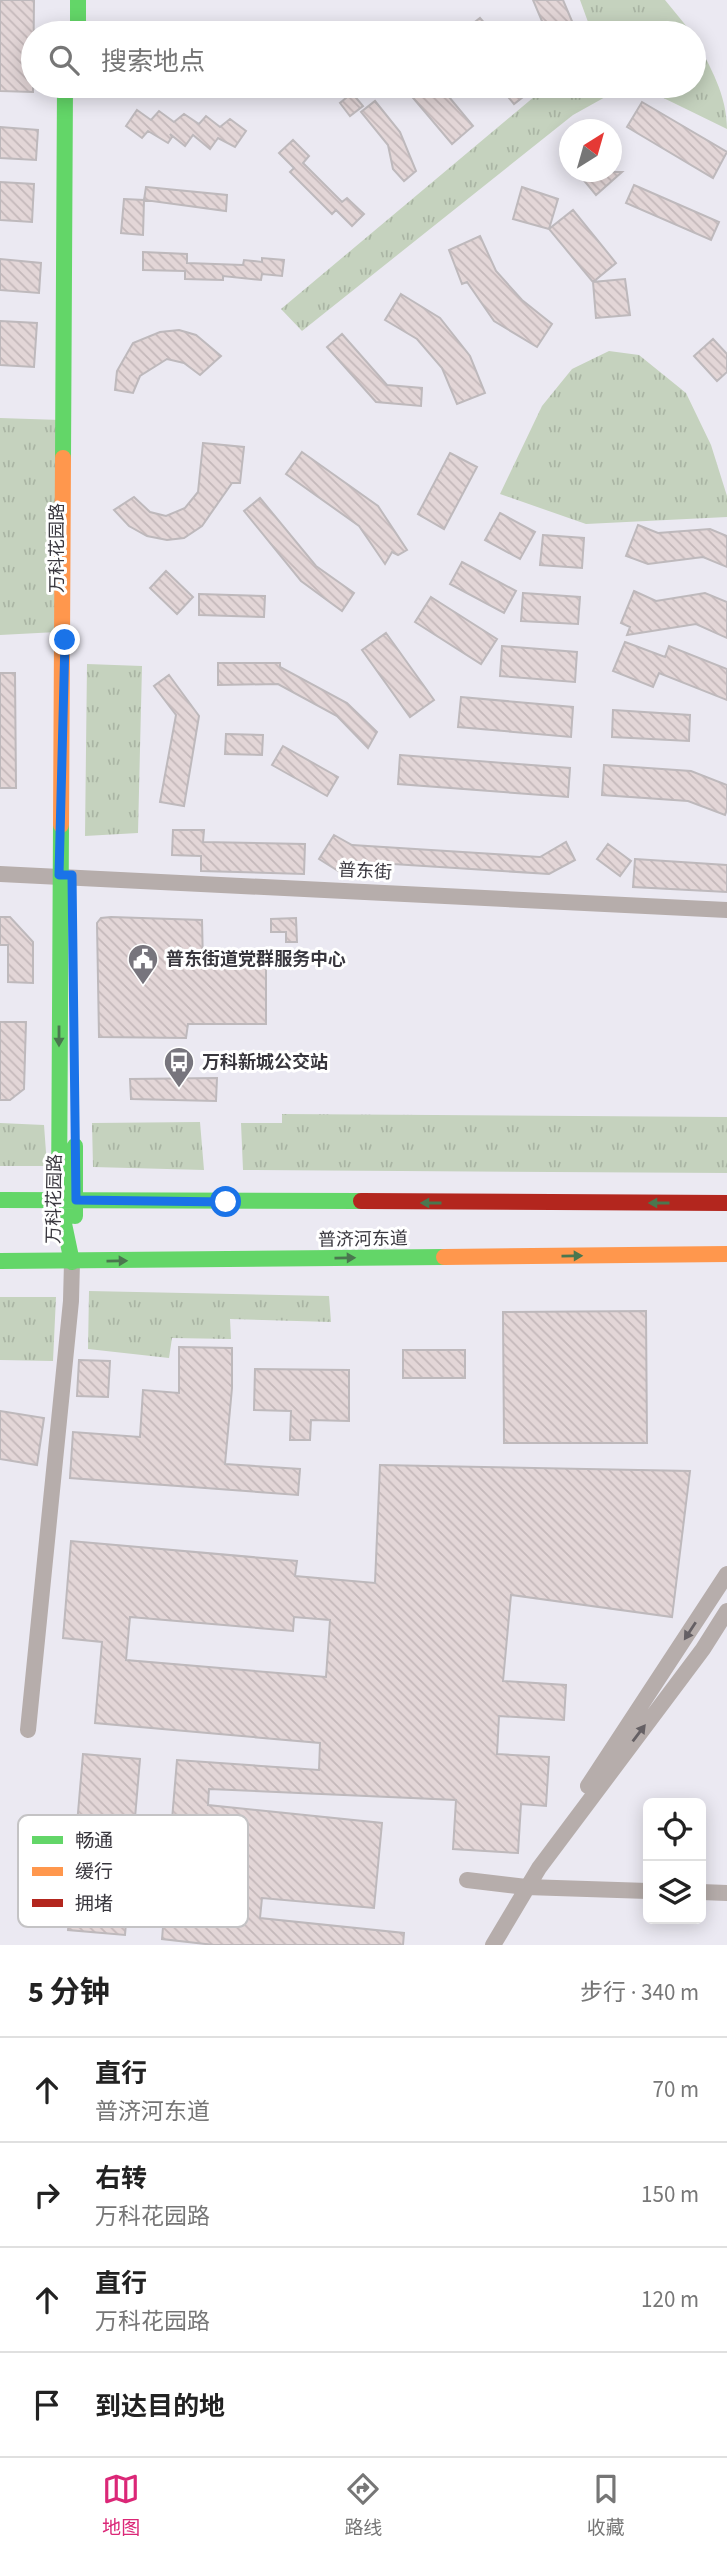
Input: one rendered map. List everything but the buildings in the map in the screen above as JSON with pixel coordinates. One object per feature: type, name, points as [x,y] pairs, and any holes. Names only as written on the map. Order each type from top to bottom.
[{"type":"street","points":[[66,0],[66,21]]},
{"type":"street","points":[[78,0],[78,21]]},
{"type":"street","name":"万科花园路","points":[[65,98],[66,1064],[68,1200],[72,1262]]},
{"type":"street","name":"万科花园路","points":[[66,875],[78,98]]},
{"type":"street","name":"普东街","points":[[0,874],[66,875],[727,910]]},
{"type":"street","name":"普济河东道","points":[[0,1200],[727,1203]]},
{"type":"street","name":"普济河东道","points":[[0,1261],[727,1254]]},
{"type":"street","points":[[28,1730],[71,1301],[72,1262]]},
{"type":"street","points":[[492,1945],[535,1867],[727,1574]]},
{"type":"street","points":[[526,1887],[703,1649],[727,1611]]},
{"type":"street","points":[[467,1880],[526,1887],[643,1891]]},
{"type":"street","points":[[706,1892],[727,1893]]},
{"type":"green space","points":[[580,0],[665,0],[682,21],[588,21]]},
{"type":"green space","points":[[706,60],[721,93],[727,129],[664,98],[706,98]]},
{"type":"green space","points":[[533,98],[603,98],[568,119],[559,119],[559,126],[302,331],[281,309]]},
{"type":"green space","points":[[609,351],[639,355],[686,393],[711,445],[727,496],[727,517],[586,524],[500,494],[542,406],[572,369]]},
{"type":"green space","points":[[0,418],[61,420],[57,632],[0,635]]},
{"type":"green space","points":[[87,664],[142,666],[138,833],[85,836]]},
{"type":"green space","points":[[282,1114],[727,1117],[727,1173],[243,1170],[241,1123],[282,1123]]},
{"type":"green space","points":[[200,1122],[204,1170],[93,1167],[92,1123]]},
{"type":"green space","points":[[0,1123],[44,1125],[47,1166],[0,1166]]},
{"type":"green space","points":[[89,1291],[329,1296],[331,1322],[230,1319],[231,1339],[172,1338],[169,1358],[88,1349]]},
{"type":"green space","points":[[0,1297],[56,1297],[53,1361],[0,1360]]},
{"type":"traffic: fast","points":[[78,0],[78,21]]},
{"type":"traffic: fast","points":[[63,458],[65,98]]},
{"type":"traffic: fast","points":[[61,825],[59,1200],[72,1262]]},
{"type":"traffic: fast","points":[[75,1146],[75,1216]]},
{"type":"traffic: fast","points":[[0,1200],[361,1201]]},
{"type":"traffic: fast","points":[[0,1261],[444,1257]]},
{"type":"traffic: slow","points":[[61,825],[63,458]]},
{"type":"traffic: slow","points":[[444,1257],[727,1254]]},
{"type":"traffic: jam","points":[[361,1201],[727,1203]]},
{"type":"place","name":"普东街道党群服务中心","points":[[143,986]]},
{"type":"place","name":"万科新城公交站","points":[[179,1089]]},
{"type":"route","points":[[65,640],[59,875],[72,875],[76,1200],[226,1202]]}]
